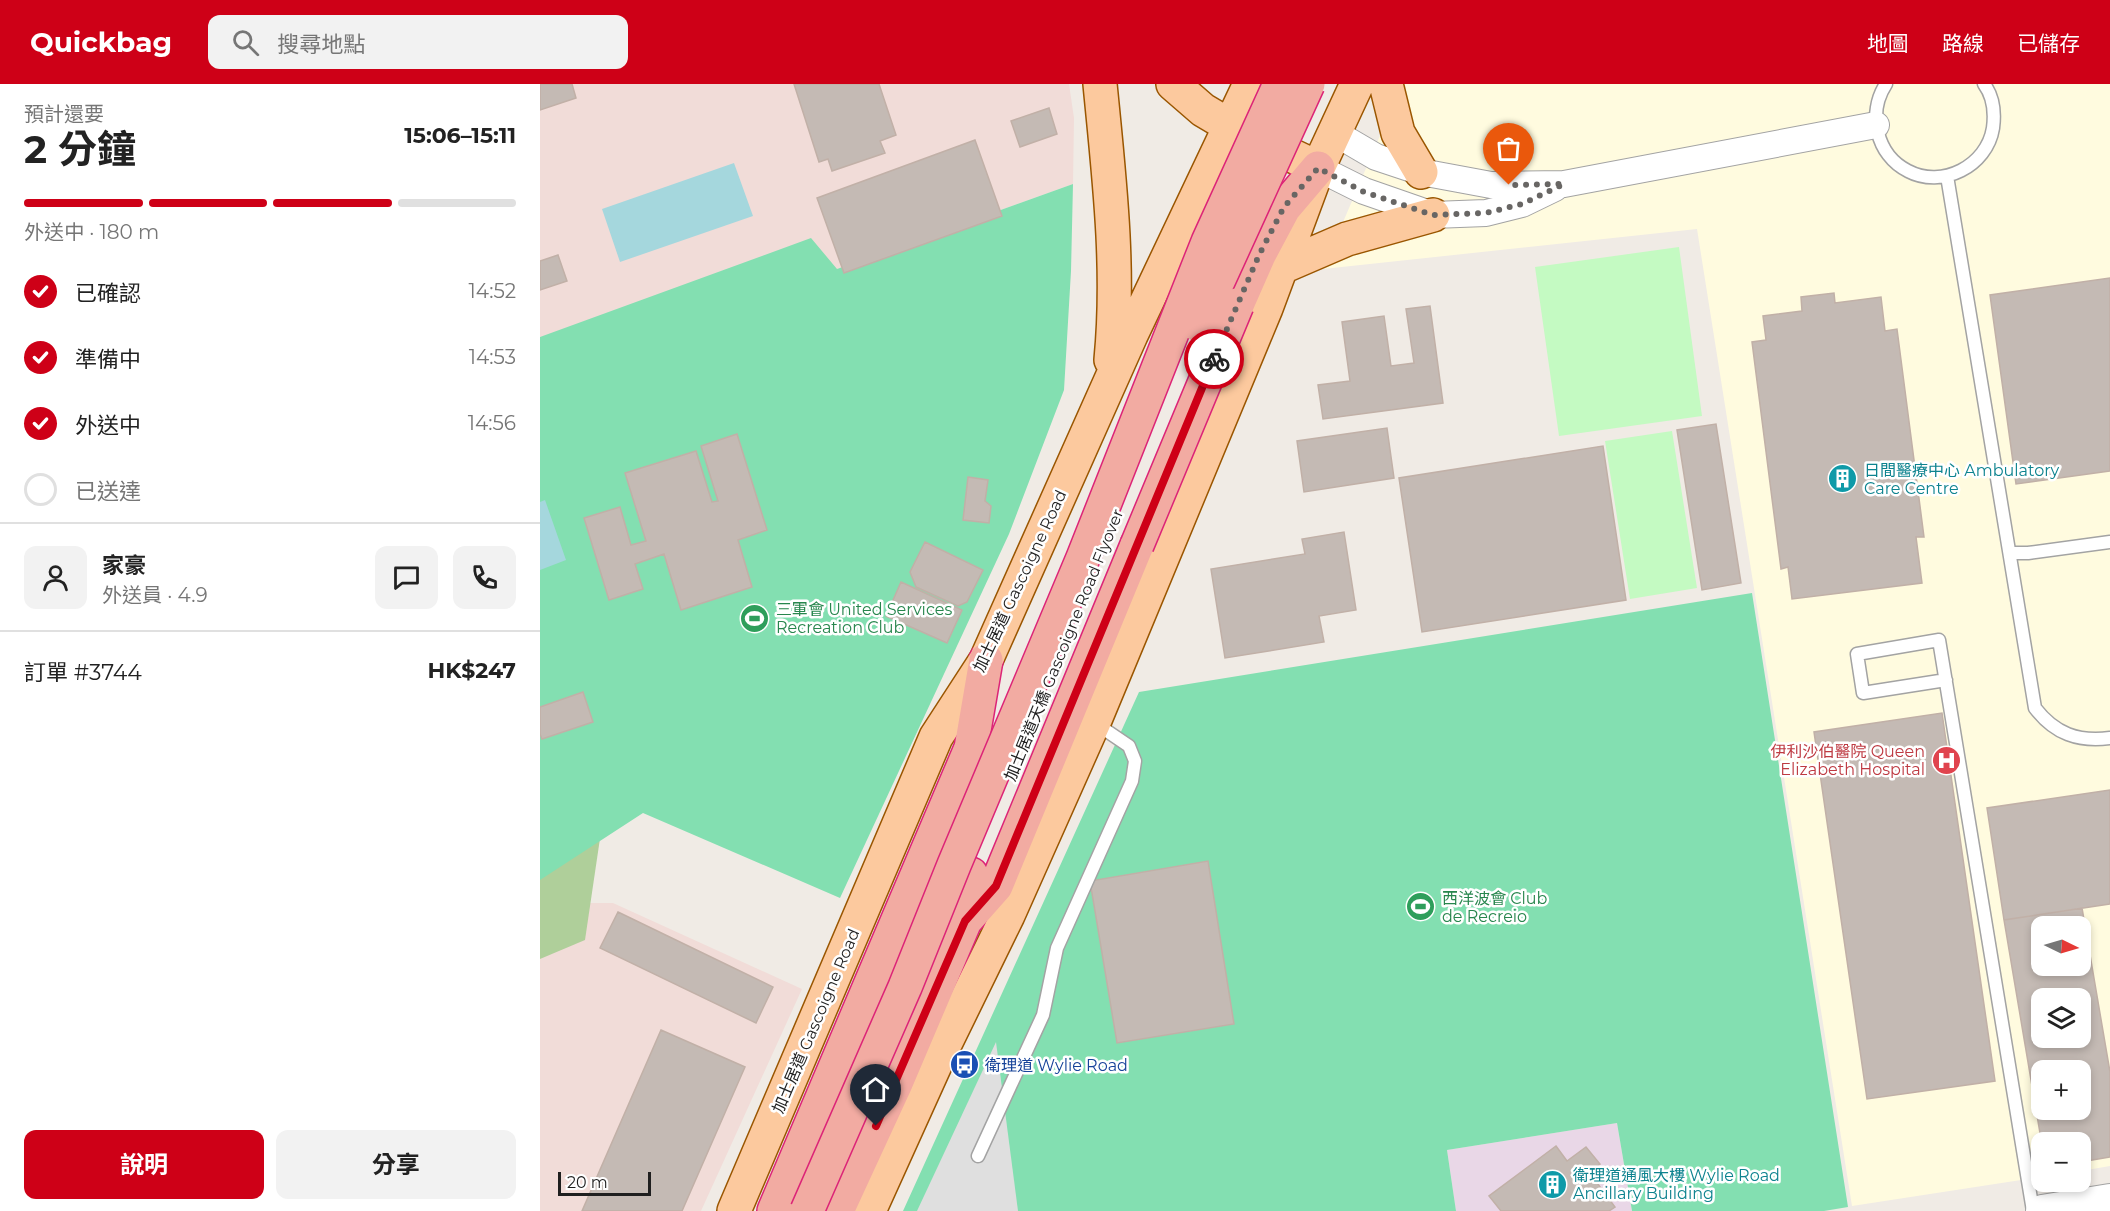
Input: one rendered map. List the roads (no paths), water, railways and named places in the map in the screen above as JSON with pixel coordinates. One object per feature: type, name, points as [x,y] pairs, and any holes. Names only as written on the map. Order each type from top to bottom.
[{"type":"highway","name":"加士居道天橋 Gascoigne Road Flyover","points":[[807,1211],[905,987],[1083,558],[1208,242],[1280,84]]},
{"type":"highway","name":"加士居道天橋 Gascoigne Road Flyover","points":[[837,1211],[896,1083],[965,921],[971,874],[1096,565],[1230,253],[1308,84]]},
{"type":"highway","points":[[965,921],[996,886],[1237,305],[1284,207],[1318,168]]},
{"type":"highway","points":[[774,1211],[972,748],[986,660]]},
{"type":"main road","points":[[1100,84],[1109,172],[1115,285],[1114,329],[1108,389]]},
{"type":"main road","points":[[1173,84],[1203,110],[1230,126],[1318,168]]},
{"type":"main road","name":"加士居道 Gascoigne Road","points":[[734,1211],[936,737],[986,660],[1131,335],[1250,84]]},
{"type":"main road","points":[[1263,84],[1335,133]]},
{"type":"main road","points":[[869,1211],[940,1054],[1008,915],[1094,722],[1282,267],[1318,168],[1357,84]]},
{"type":"main road","points":[[1386,84],[1398,133],[1421,172]]},
{"type":"main road","points":[[1282,267],[1347,239],[1433,215]]},
{"type":"street","points":[[1335,133],[1376,157],[1421,172],[1491,185],[1564,184],[1876,125]]},
{"type":"street","points":[[1318,168],[1364,192],[1433,215],[1486,213],[1522,204],[1564,184]]},
{"type":"street","points":[[2042,1211],[2110,1200]]},
{"type":"lane","points":[[1886,84],[1876,105],[1876,125],[1881,144],[1893,160],[1908,172],[1927,177],[1947,176],[1962,171],[1975,162],[1985,150],[1992,135],[1995,120],[1993,104],[1984,84]]},
{"type":"lane","points":[[1947,176],[2035,708],[2045,722],[2071,736],[2087,739],[2110,738]]},
{"type":"lane","points":[[2011,553],[2028,553],[2110,542]]},
{"type":"lane","points":[[1946,680],[1863,693],[1857,654],[1939,640],[1946,680],[2032,1211]]},
{"type":"lane","points":[[978,1156],[1043,1015],[1058,948],[1132,781],[1135,761],[1129,746],[1094,722]]},
{"type":"water","points":[[734,163],[753,216],[620,262],[602,209]]},
{"type":"water","points":[[545,500],[566,560],[540,570],[540,502]]},
{"type":"place","name":"日間醫療中心 Ambulatory Care Centre","points":[[1843,479]]},
{"type":"place","name":"三軍會 United Services Recreation Club","points":[[755,618]]},
{"type":"place","name":"伊利沙伯醫院 Queen Elizabeth Hospital","points":[[1946,760]]},
{"type":"place","name":"西洋波會 Club de Recreio","points":[[1421,907]]},
{"type":"place","name":"衛理道 Wylie Road","points":[[964,1065]]},
{"type":"place","name":"衛理道通風大樓 Wylie Road Ancillary Building","points":[[1552,1184]]}]
